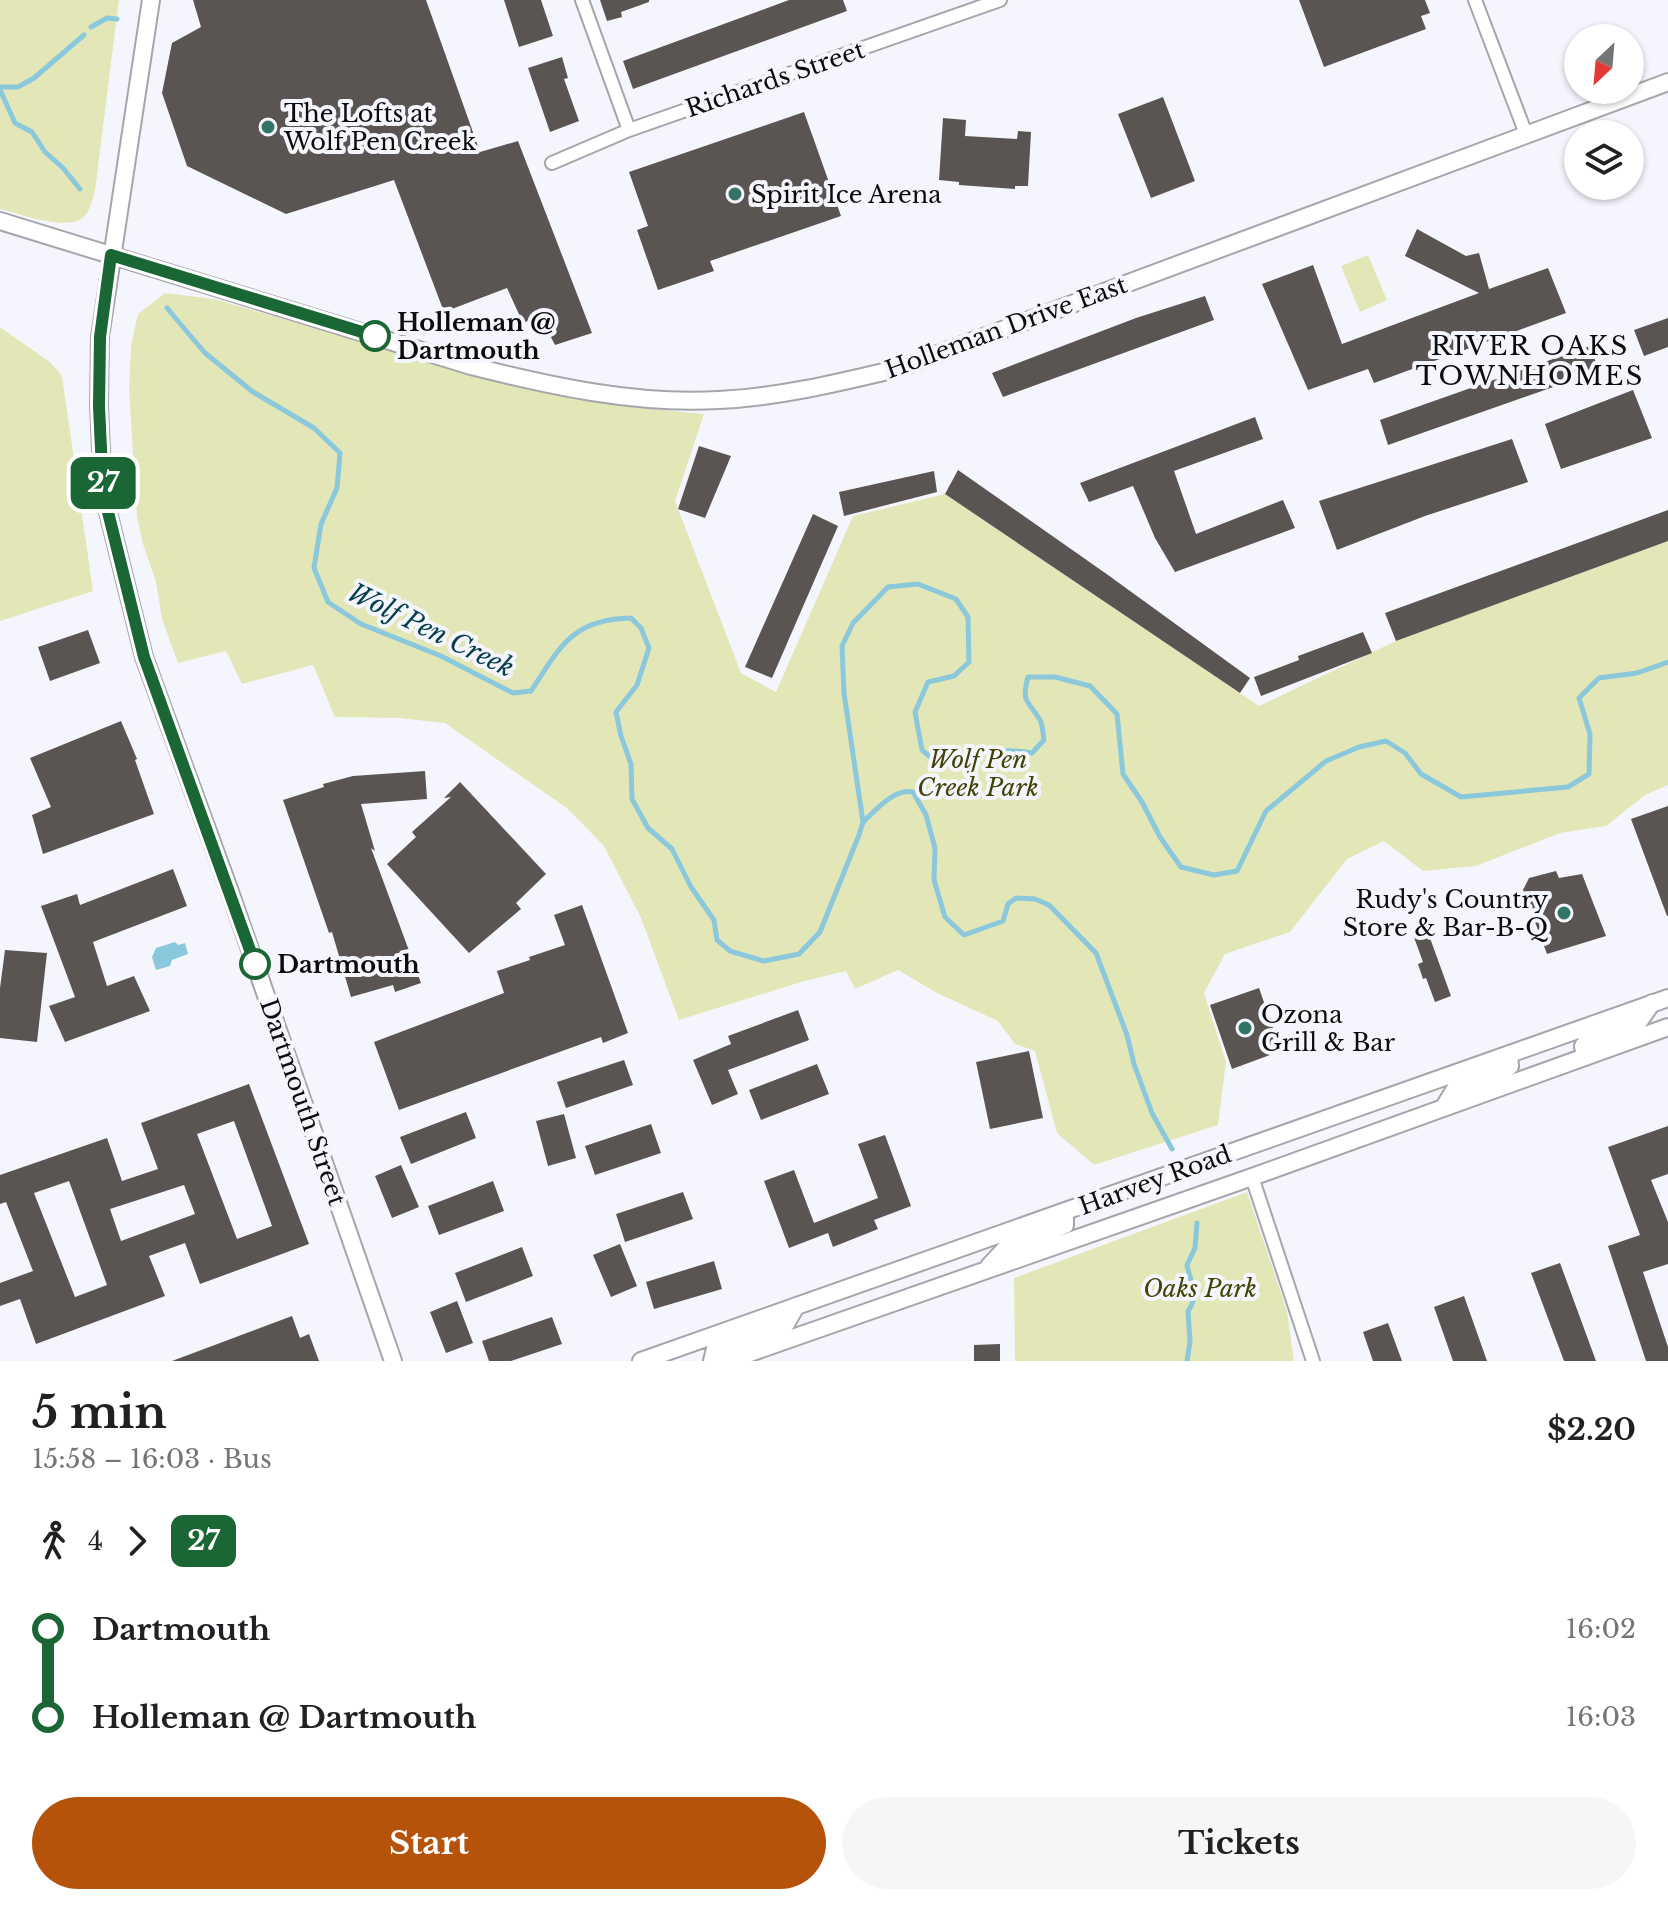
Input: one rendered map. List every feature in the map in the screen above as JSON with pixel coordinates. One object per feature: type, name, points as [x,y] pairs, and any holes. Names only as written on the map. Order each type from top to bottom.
[{"type":"street","name":"Dartmouth Street","points":[[151,0],[100,337],[103,492],[144,657],[229,889],[393,1361]]},
{"type":"street","points":[[582,0],[629,130]]},
{"type":"street","name":"Richards Street","points":[[552,163],[629,130],[1000,0]]},
{"type":"street","points":[[1475,0],[1526,134]]},
{"type":"street","name":"Holleman Drive East","points":[[0,221],[471,366],[547,385],[652,400],[718,400],[782,393],[900,368],[1668,82]]},
{"type":"street","points":[[1585,1057],[1583,1046],[1588,1040],[1638,1023],[1660,1000]]},
{"type":"street","name":"Harvey Road","points":[[641,1361],[1660,1000]]},
{"type":"street","name":"Harvey Road","points":[[727,1361],[1668,1027]]},
{"type":"street","points":[[1444,1107],[1455,1089],[1504,1071],[1510,1066],[1509,1054]]},
{"type":"street","points":[[1252,1177],[1313,1361]]},
{"type":"street","points":[[985,1270],[1005,1249],[1065,1225],[1065,1212]]},
{"type":"street","points":[[712,1361],[715,1349],[786,1324],[796,1306]]},
{"type":"green space","points":[[0,0],[119,0],[95,191],[87,214],[73,222],[41,220],[0,209]]},
{"type":"green space","points":[[1368,255],[1387,300],[1360,312],[1341,266]]},
{"type":"green space","name":"Wolf Pen Creek Park","points":[[165,293],[214,299],[527,389],[621,406],[704,414],[675,501],[741,673],[776,692],[853,516],[945,494],[1259,706],[1396,641],[1668,541],[1668,785],[1645,795],[1606,826],[1560,833],[1476,866],[1423,871],[1384,841],[1347,859],[1290,932],[1225,954],[1204,993],[1226,1062],[1218,1125],[1094,1165],[1057,1133],[1035,1051],[1015,1044],[998,1021],[937,993],[898,970],[855,989],[846,971],[679,1020],[641,918],[604,846],[568,809],[445,723],[399,718],[335,717],[313,665],[242,684],[226,651],[178,663],[162,619],[156,582],[137,517],[129,389],[131,346],[138,314]]},
{"type":"green space","points":[[0,327],[51,363],[62,376],[93,591],[0,621]]},
{"type":"green space","name":"Oaks Park","points":[[1247,1192],[1287,1311],[1294,1361],[1015,1361],[1014,1278]]},
{"type":"water","points":[[175,942],[178,945],[185,943],[188,954],[172,960],[170,966],[156,970],[152,957],[156,948]]},
{"type":"building","points":[[193,0],[426,0],[480,152],[518,141],[592,333],[555,345],[540,316],[523,323],[507,288],[444,312],[394,180],[286,214],[187,166],[162,93],[172,43],[201,27]]},
{"type":"building","points":[[504,0],[541,0],[553,36],[519,47]]},
{"type":"building","points":[[600,0],[649,2],[621,12],[622,17],[607,21]]},
{"type":"building","points":[[789,0],[843,0],[847,11],[633,89],[623,61]]},
{"type":"building","points":[[1299,0],[1425,0],[1430,13],[1421,16],[1426,29],[1324,67]]},
{"type":"building","points":[[562,57],[568,78],[564,79],[579,121],[550,132],[528,68]]},
{"type":"building","points":[[1163,97],[1195,181],[1151,198],[1118,114]]},
{"type":"building","name":"Spirit Ice Arena","points":[[804,112],[841,216],[710,261],[714,271],[658,290],[637,230],[648,226],[629,172]]},
{"type":"building","points":[[943,118],[966,120],[965,136],[1017,139],[1018,131],[1031,132],[1028,186],[1015,186],[1015,189],[959,185],[959,182],[939,180]]},
{"type":"building","points":[[1417,229],[1466,256],[1479,253],[1489,289],[1548,268],[1566,313],[1374,383],[1368,369],[1308,390],[1262,284],[1313,265],[1342,344],[1479,293],[1405,256]]},
{"type":"building","points":[[1205,296],[1214,320],[1003,397],[992,373],[1136,318]]},
{"type":"building","points":[[1668,318],[1668,347],[1644,356],[1634,330]]},
{"type":"building","points":[[1590,346],[1599,371],[1388,445],[1380,420]]},
{"type":"building","points":[[1633,390],[1652,438],[1561,469],[1545,424]]},
{"type":"building","points":[[1255,417],[1263,439],[1174,471],[1196,534],[1283,500],[1295,528],[1175,572],[1155,538],[1133,486],[1089,502],[1080,483]]},
{"type":"building","points":[[1512,439],[1528,482],[1425,516],[1337,550],[1319,501]]},
{"type":"building","points":[[699,446],[731,456],[705,518],[678,509]]},
{"type":"building","points":[[958,470],[1250,678],[1240,693],[945,494]]},
{"type":"building","points":[[934,471],[937,492],[844,516],[839,492]]},
{"type":"building","points":[[1668,510],[1668,541],[1396,641],[1385,613]]},
{"type":"building","points":[[813,514],[838,526],[772,678],[745,667]]},
{"type":"building","points":[[88,630],[100,663],[50,681],[38,647]]},
{"type":"building","points":[[1363,632],[1372,653],[1261,696],[1254,677],[1299,660],[1298,656]]},
{"type":"building","points":[[121,721],[154,814],[43,854],[32,815],[51,807],[30,758]]},
{"type":"building","points":[[425,771],[427,799],[361,804],[375,851],[371,848],[421,983],[395,992],[393,985],[351,997],[332,932],[329,933],[283,800],[353,776]]},
{"type":"building","points":[[460,782],[546,874],[516,903],[521,909],[469,953],[387,864],[416,837],[412,832],[451,797],[444,798]]},
{"type":"building","points":[[1668,806],[1668,916],[1667,916],[1631,819]]},
{"type":"building","points":[[173,869],[187,906],[93,942],[107,986],[134,976],[150,1011],[65,1042],[49,1006],[75,997],[41,906],[77,894],[80,905]]},
{"type":"building","name":"Rudy's Country Store & Bar-B-Q","points":[[1556,871],[1559,878],[1582,874],[1606,936],[1547,954],[1523,890],[1529,878]]},
{"type":"building","points":[[582,905],[628,1033],[603,1043],[601,1037],[399,1110],[374,1042],[504,993],[497,971],[565,945],[554,915]]},
{"type":"building","points":[[1426,927],[1451,996],[1435,1002],[1418,964],[1423,962],[1412,932]]},
{"type":"building","points":[[5,950],[47,953],[37,1042],[0,1038],[0,988]]},
{"type":"building","name":"Ozona Grill & Bar","points":[[1259,988],[1281,1051],[1232,1069],[1210,1005]]},
{"type":"building","points":[[798,1010],[809,1040],[728,1070],[738,1094],[712,1105],[693,1060],[731,1044],[728,1036]]},
{"type":"building","points":[[1029,1051],[1043,1118],[990,1129],[976,1062]]},
{"type":"building","points":[[624,1060],[633,1085],[566,1108],[557,1082]]},
{"type":"building","points":[[817,1064],[829,1094],[761,1120],[749,1090]]},
{"type":"building","points":[[249,1084],[309,1244],[200,1284],[185,1243],[149,1256],[165,1296],[36,1344],[20,1299],[0,1306],[0,1283],[33,1271],[6,1202],[0,1204],[0,1175],[107,1138],[122,1181],[158,1169],[141,1123]],"holes":[[[234,1121],[272,1226],[237,1239],[197,1134]],[[69,1181],[107,1285],[75,1297],[34,1193]],[[184,1185],[195,1214],[121,1241],[110,1209]]]},
{"type":"building","points":[[466,1112],[476,1138],[411,1164],[400,1137]]},
{"type":"building","points":[[564,1114],[576,1158],[548,1166],[536,1121]]},
{"type":"building","points":[[651,1124],[661,1153],[595,1175],[585,1146]]},
{"type":"building","points":[[1668,1126],[1668,1174],[1651,1180],[1668,1222],[1668,1264],[1643,1272],[1668,1347],[1668,1361],[1646,1361],[1608,1246],[1640,1235],[1608,1147]]},
{"type":"building","points":[[885,1135],[911,1206],[874,1220],[878,1229],[833,1247],[828,1233],[789,1248],[764,1181],[794,1170],[814,1223],[878,1198],[858,1144]]},
{"type":"building","points":[[401,1165],[419,1207],[392,1218],[375,1176]]},
{"type":"building","points":[[493,1181],[504,1211],[439,1235],[428,1206]]},
{"type":"building","points":[[683,1192],[693,1219],[625,1242],[616,1214]]},
{"type":"building","points":[[620,1244],[637,1286],[611,1297],[593,1255]]},
{"type":"building","points":[[522,1247],[533,1276],[466,1302],[455,1273]]},
{"type":"building","points":[[714,1261],[722,1289],[654,1309],[646,1282]]},
{"type":"building","points":[[1560,1263],[1596,1361],[1564,1361],[1531,1273]]},
{"type":"building","points":[[1464,1296],[1487,1361],[1453,1361],[1434,1307]]},
{"type":"building","points":[[457,1301],[473,1343],[446,1353],[430,1312]]},
{"type":"building","points":[[292,1316],[300,1338],[309,1334],[319,1361],[172,1361]]},
{"type":"building","points":[[552,1317],[562,1344],[511,1361],[489,1361],[482,1341]]},
{"type":"building","points":[[1388,1323],[1402,1361],[1373,1361],[1363,1332]]},
{"type":"building","points":[[1000,1344],[1000,1361],[974,1361],[974,1345]]},
{"type":"waterway","points":[[91,27],[107,18],[117,19]]},
{"type":"waterway","points":[[0,87],[18,87],[34,78],[84,35]]},
{"type":"waterway","name":"Wolf Pen Creek","points":[[0,90],[15,123],[32,132],[45,152],[80,189]]},
{"type":"waterway","name":"Wolf Pen Creek","points":[[167,308],[205,353],[253,392],[314,428],[340,453],[337,488],[321,524],[314,568],[328,602],[361,624],[441,656],[513,693],[531,691],[560,649],[581,630],[611,620],[631,618],[641,628],[649,648],[637,685],[616,712],[631,764],[632,799],[648,828],[672,849],[691,887],[714,920],[717,940],[730,951],[764,961],[799,954],[820,932],[859,835],[863,822],[844,693],[842,646],[853,623],[888,587],[918,584],[956,599],[968,617],[969,662],[954,676],[928,682],[915,712],[922,750],[936,762],[984,752],[1006,750],[1032,753],[1044,740],[1040,720],[1026,697],[1028,677],[1055,677],[1090,686],[1117,714],[1123,774],[1160,837],[1181,867],[1214,875],[1237,871],[1266,811],[1326,761],[1359,747],[1386,741],[1405,753],[1421,774],[1461,797],[1568,787],[1589,774],[1590,734],[1579,698],[1599,678],[1637,673],[1668,662]]},
{"type":"waterway","points":[[863,822],[892,797],[913,792],[926,815],[935,848],[934,880],[945,917],[964,935],[1003,921],[1008,904],[1016,898],[1035,899],[1049,905],[1096,953],[1152,1113],[1172,1149]]},
{"type":"waterway","points":[[1187,1361],[1190,1342],[1188,1311],[1194,1294],[1187,1265],[1195,1248],[1197,1223]]},
{"type":"bus line","name":"27","points":[[255,964],[144,657],[103,492],[100,337],[111,255],[375,336]]},
{"type":"place","name":"The Lofts at Wolf Pen Creek","points":[[268,127]]},
{"type":"place","name":"Spirit Ice Arena","points":[[735,194]]},
{"type":"place","name":"Holleman @ Dartmouth","points":[[375,336]]},
{"type":"place","name":"Rudy's Country Store & Bar-B-Q","points":[[1564,913]]},
{"type":"place","name":"Dartmouth","points":[[255,964]]},
{"type":"place","name":"Ozona Grill & Bar","points":[[1245,1028]]},
{"type":"district","name":"RIVER OAKS TOWNHOMES","points":[[1530,361]]}]
